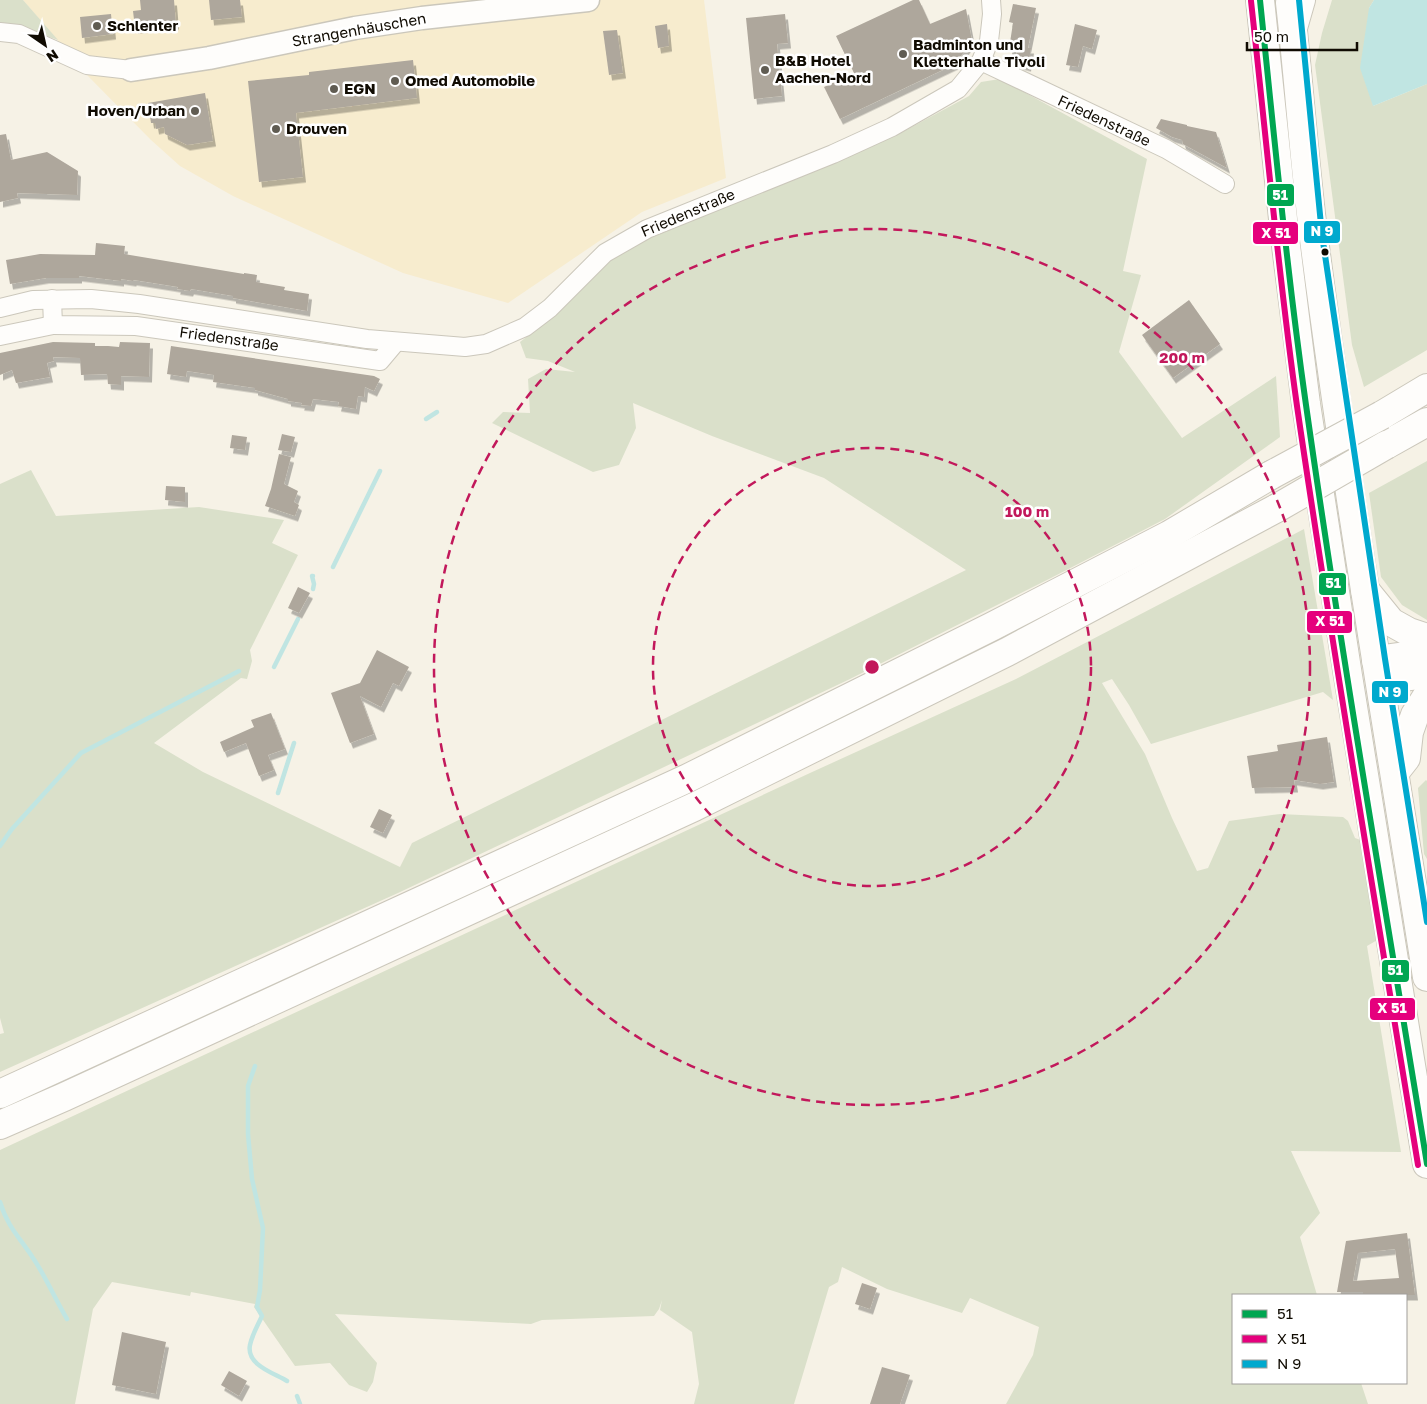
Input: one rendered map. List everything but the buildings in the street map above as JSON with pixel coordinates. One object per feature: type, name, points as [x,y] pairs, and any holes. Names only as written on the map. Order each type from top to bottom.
[{"type":"main road","points":[[1260,0],[1291,288],[1306,404],[1427,1164]]},
{"type":"main road","points":[[1290,0],[1313,236],[1378,670],[1427,977]]},
{"type":"main road","points":[[1293,28],[1300,0]]},
{"type":"main road","points":[[0,1094],[686,779],[993,626],[1169,535],[1427,388]]},
{"type":"main road","points":[[4,1123],[694,807],[1092,608],[1277,508],[1427,422]]},
{"type":"main road","points":[[1392,442],[1427,429]]},
{"type":"main road","points":[[1366,590],[1391,622],[1409,632],[1427,638]]},
{"type":"main road","points":[[1350,688],[1378,670],[1427,653]]},
{"type":"main road","points":[[1378,670],[1427,674]]},
{"type":"main road","points":[[1394,772],[1406,758],[1409,732],[1414,716],[1427,696]]},
{"type":"main road","points":[[1394,956],[1427,977]]},
{"type":"street","name":"Strangenhäuschen","points":[[132,70],[209,58],[360,27],[422,18],[588,0]]},
{"type":"street","name":"Friedenstraße","points":[[0,308],[33,300],[52,298],[91,299],[138,304],[396,342],[465,347],[481,345],[525,328],[550,308],[605,253],[646,229],[833,154],[892,127],[958,88],[981,61],[989,40],[992,14],[991,0]]},
{"type":"street","points":[[0,32],[19,34],[86,65],[132,70]]},
{"type":"street","name":"Friedenstraße","points":[[981,61],[1166,149],[1225,184]]},
{"type":"street","points":[[52,298],[53,325]]},
{"type":"street","name":"Friedenstraße","points":[[0,336],[53,325],[136,326],[380,361],[396,342]]},
{"type":"shaded area","points":[[23,0],[704,0],[726,178],[642,212],[508,303],[403,273],[233,196],[180,166],[151,140],[87,75]]},
{"type":"green space","points":[[0,0],[23,0],[58,40],[11,24],[0,24]]},
{"type":"green space","points":[[1332,0],[1374,0],[1369,8],[1373,106],[1427,84],[1427,350],[1364,387],[1352,345],[1315,65]]},
{"type":"green space","points":[[1000,79],[1147,159],[1123,271],[1141,275],[1119,352],[1182,438],[1276,376],[1280,437],[1165,519],[850,679],[398,893],[0,1072],[0,1034],[4,1033],[0,1018],[0,484],[31,470],[56,516],[199,507],[284,520],[272,543],[298,555],[250,650],[252,661],[247,679],[241,678],[154,743],[203,772],[400,867],[412,843],[966,570],[824,478],[712,436],[633,403],[636,428],[619,465],[593,472],[492,423],[503,412],[530,413],[528,379],[546,369],[575,372],[548,361],[526,358],[520,342],[555,315],[610,261],[649,236],[897,135],[969,96],[981,82]]},
{"type":"green space","points":[[1427,461],[1427,620],[1402,605],[1381,577],[1369,493]]},
{"type":"green space","points":[[1304,529],[1333,700],[1323,692],[1151,744],[1112,679],[1102,683],[1145,754],[1197,871],[1208,868],[1229,821],[1280,814],[1343,817],[1348,821],[1355,838],[1366,842],[1379,939],[1367,946],[1401,1152],[1291,1151],[1320,1213],[1300,1237],[1317,1294],[1232,1294],[1232,1384],[1361,1384],[1368,1404],[1006,1404],[1033,1355],[1039,1327],[970,1298],[962,1313],[887,1289],[842,1267],[838,1282],[829,1287],[794,1404],[694,1404],[699,1384],[692,1332],[660,1310],[662,1300],[654,1316],[542,1320],[531,1324],[335,1314],[377,1363],[373,1382],[367,1392],[349,1385],[330,1363],[295,1366],[254,1307],[255,1304],[191,1292],[190,1296],[112,1282],[93,1309],[75,1404],[0,1404],[0,1150],[1016,679]]},
{"type":"green space","points":[[1426,780],[1427,859],[1424,854],[1418,788]]},
{"type":"water","points":[[1374,0],[1427,0],[1427,84],[1373,106],[1360,68],[1369,8]]},
{"type":"waterway","points":[[426,419],[437,412]]},
{"type":"waterway","points":[[333,567],[380,471]]},
{"type":"waterway","points":[[313,576],[313,589]]},
{"type":"waterway","points":[[274,667],[298,619]]},
{"type":"waterway","points":[[0,846],[12,829],[81,753],[239,671]]},
{"type":"waterway","points":[[278,793],[294,743]]},
{"type":"waterway","points":[[255,1066],[248,1086],[248,1134],[252,1179],[263,1228],[260,1290],[257,1307],[262,1316],[252,1338],[250,1352],[252,1358],[262,1368],[287,1381]]},
{"type":"waterway","points":[[0,1202],[10,1225],[38,1265],[67,1319]]},
{"type":"waterway","points":[[297,1396],[300,1404]]},
{"type":"transit line","name":"51","points":[[1260,0],[1287,254],[1306,405],[1349,690],[1427,1164]]},
{"type":"transit line","points":[[1299,0],[1322,235],[1385,659],[1427,922]]},
{"type":"transit line","points":[[1251,1],[1278,255],[1297,406],[1418,1165]]},
{"type":"place","name":"Schlenter","points":[[97,26]]},
{"type":"place","name":"Badminton und Kletterhalle Tivoli","points":[[903,54]]},
{"type":"place","name":"B&B Hotel Aachen-Nord","points":[[765,70]]},
{"type":"place","name":"Omed Automobile","points":[[395,81]]},
{"type":"place","name":"EGN","points":[[334,89]]},
{"type":"place","name":"Hoven/Urban","points":[[195,111]]},
{"type":"place","name":"Drouven","points":[[276,129]]}]
